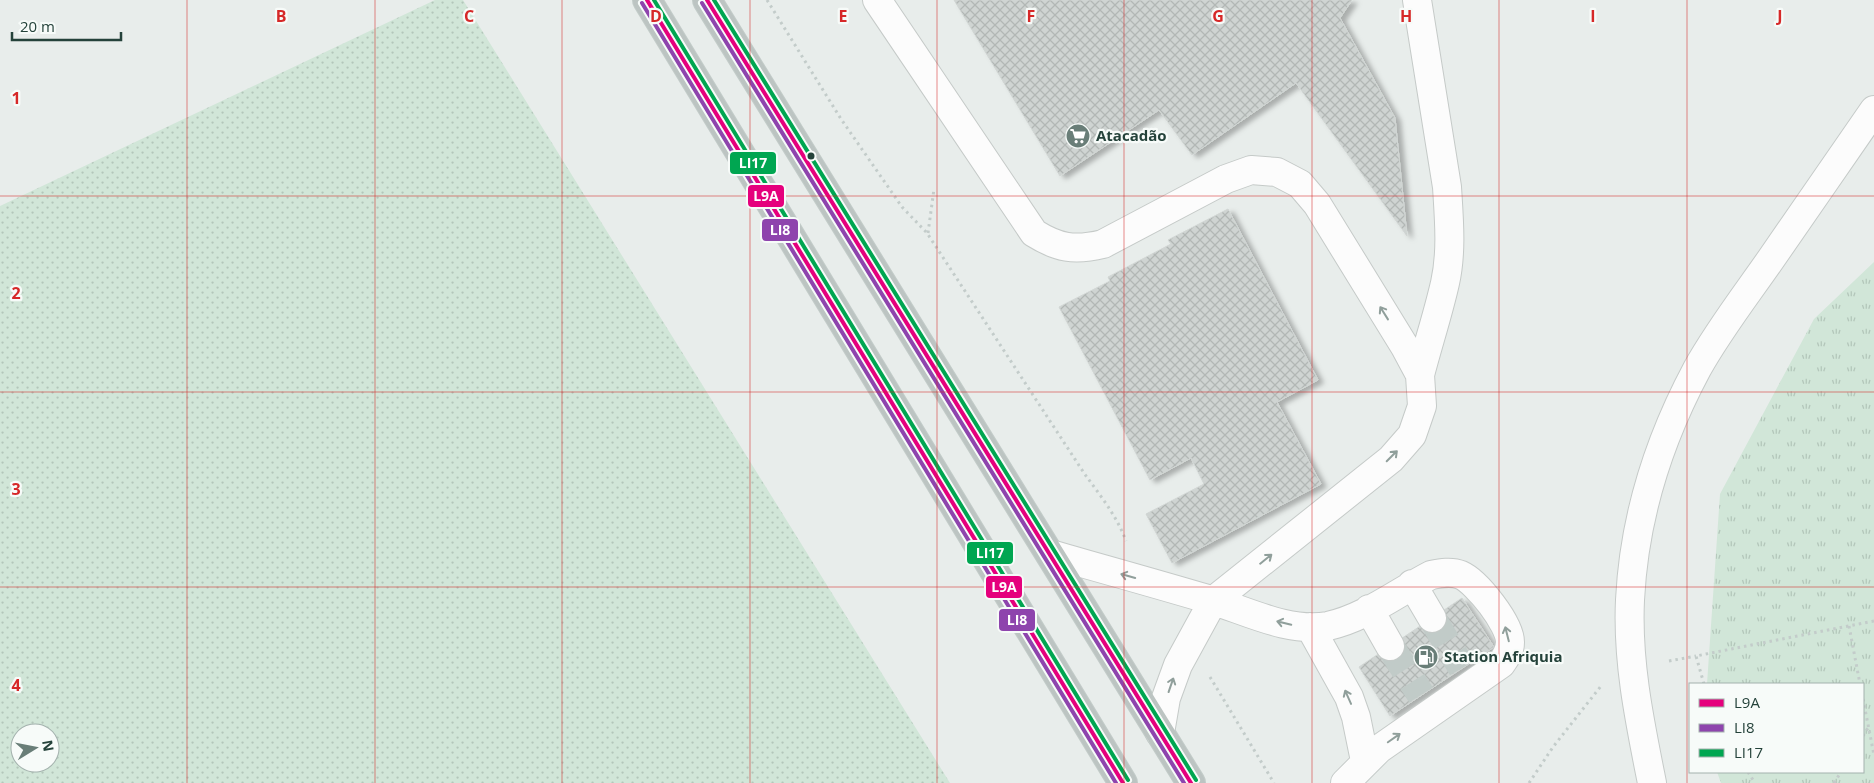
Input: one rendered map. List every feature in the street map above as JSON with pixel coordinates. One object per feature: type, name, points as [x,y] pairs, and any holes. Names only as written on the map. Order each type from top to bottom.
[{"type":"highway","points":[[646,0],[1123,783]]},
{"type":"highway","points":[[707,0],[1191,783]]},
{"type":"street","points":[[877,0],[1034,232],[1049,242],[1067,248],[1085,248],[1103,244],[1226,179],[1251,170],[1277,172],[1300,184],[1317,204],[1405,347],[1420,375]]},
{"type":"street","points":[[1160,733],[1166,698],[1178,665],[1213,601],[1391,459],[1412,435],[1420,413],[1422,406],[1420,375],[1446,281],[1449,218],[1447,187],[1417,0]]},
{"type":"street","points":[[1652,783],[1636,698],[1631,649],[1630,600],[1644,503],[1658,457],[1676,411],[1698,368],[1874,110]]},
{"type":"street","points":[[1050,554],[1213,601],[1280,623],[1310,627],[1328,626],[1345,621],[1369,610],[1430,575],[1445,572],[1460,575],[1474,583],[1508,630],[1510,642],[1508,654],[1501,664],[1467,676],[1426,704],[1365,761],[1345,783]]},
{"type":"street","points":[[1412,584],[1432,618]]},
{"type":"street","points":[[1369,610],[1390,646]]},
{"type":"street","points":[[1310,627],[1349,697],[1356,717],[1365,761]]},
{"type":"path","points":[[767,0],[863,151],[902,207],[928,233],[1118,523],[1139,580]]},
{"type":"path","points":[[928,233],[934,189]]},
{"type":"path","points":[[1669,661],[1874,621]]},
{"type":"path","points":[[1848,626],[1860,683]]},
{"type":"path","points":[[1189,642],[1274,783]]},
{"type":"path","points":[[1529,783],[1553,747],[1631,649]]},
{"type":"path","points":[[1696,656],[1704,683]]},
{"type":"path","points":[[1864,705],[1874,755]]},
{"type":"path","points":[[1864,734],[1868,727]]},
{"type":"green space","points":[[435,0],[463,0],[950,783],[0,783],[0,206]]},
{"type":"green space","points":[[1874,262],[1874,783],[1721,783],[1717,773],[1864,773],[1864,683],[1707,683],[1720,494],[1814,319]]},
{"type":"building","name":"Atacadão","points":[[954,0],[1352,0],[1340,18],[1395,118],[1407,236],[1296,83],[1192,155],[1159,110],[1060,176]]},
{"type":"building","points":[[1228,209],[1318,380],[1277,402],[1321,484],[1172,563],[1146,514],[1204,484],[1191,458],[1150,480],[1059,307],[1110,281],[1108,277],[1171,244],[1168,240]]},
{"type":"building","name":"Station Afriquia","points":[[1462,598],[1494,647],[1390,716],[1359,667]]},
{"type":"tunnel","points":[[1432,618],[1462,668]]},
{"type":"tunnel","points":[[1390,646],[1421,695]]},
{"type":"transit line","name":"L9A","points":[[647,0],[1123,783]]},
{"type":"transit line","name":"LI17","points":[[654,0],[1128,780]]},
{"type":"transit line","name":"L9A","points":[[707,0],[1191,783]]},
{"type":"transit line","name":"LI17","points":[[714,0],[1196,780]]},
{"type":"transit line","name":"LI8","points":[[642,3],[1116,783]]},
{"type":"transit line","name":"LI8","points":[[702,3],[1184,783]]},
{"type":"place","name":"Atacadão","points":[[1078,136]]},
{"type":"place","name":"Station Afriquia","points":[[1426,657]]}]
